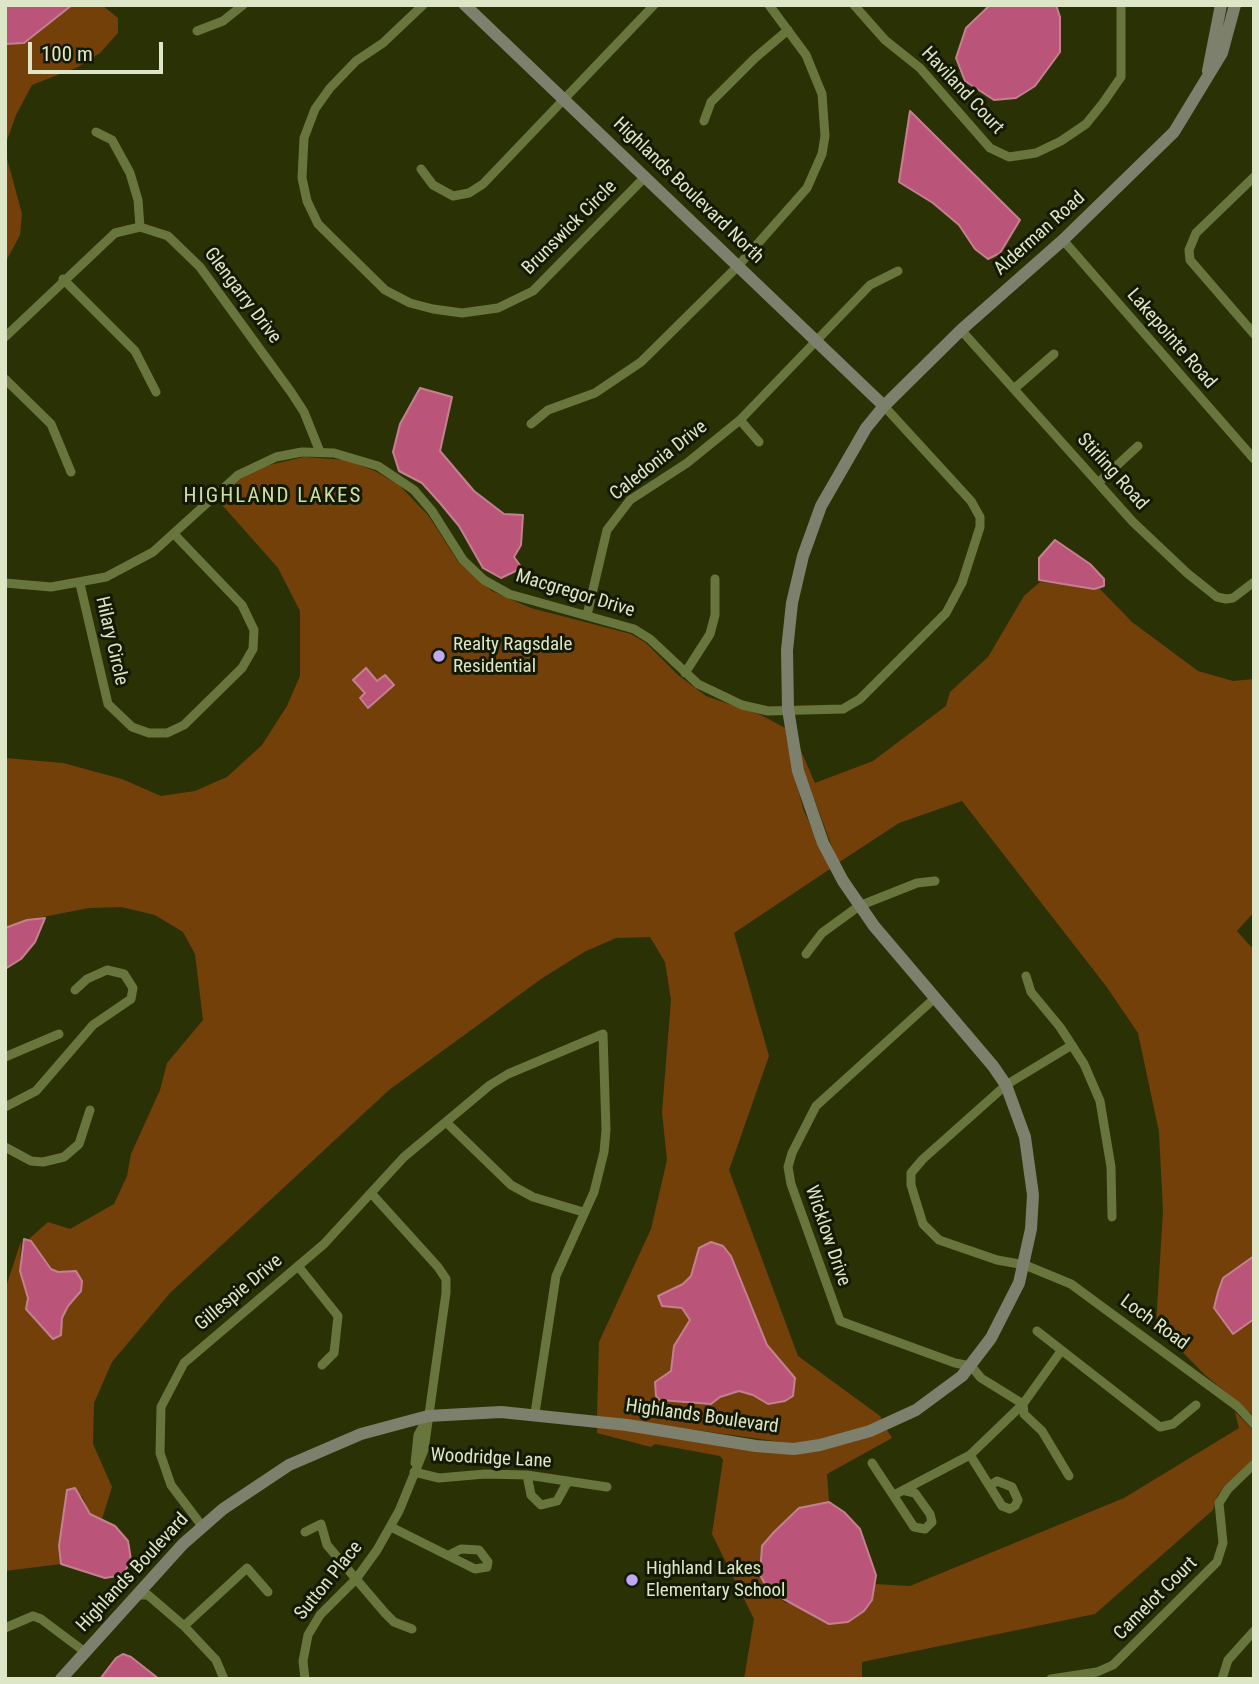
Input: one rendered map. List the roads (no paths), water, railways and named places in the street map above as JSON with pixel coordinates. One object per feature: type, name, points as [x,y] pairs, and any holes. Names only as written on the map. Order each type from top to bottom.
[{"type":"street","points":[[197,31],[223,21],[243,5]]},
{"type":"street","name":"Brunswick Circle","points":[[424,5],[383,43],[356,61],[330,88],[315,109],[304,138],[302,178],[307,201],[318,224],[385,290],[410,303],[433,309],[462,313],[498,308],[533,291],[645,177]]},
{"type":"street","name":"Highlands Boulevard North","points":[[465,5],[884,406]]},
{"type":"street","points":[[421,169],[442,191],[453,196],[469,194],[483,184],[654,5]]},
{"type":"street","points":[[531,424],[548,410],[595,393],[641,362],[738,266],[807,188],[822,154],[826,115],[822,94],[806,55],[769,5]]},
{"type":"street","name":"Haviland Court","points":[[859,7],[885,40],[920,68],[990,148],[1009,157],[1036,153],[1061,141],[1086,124],[1103,103],[1122,77],[1121,5]]},
{"type":"street","name":"Alderman Road","points":[[1206,78],[1221,5]]},
{"type":"street","name":"Alderman Road","points":[[884,406],[961,330],[1063,240],[1174,132],[1222,53],[1235,5]]},
{"type":"street","points":[[704,121],[710,102],[788,30]]},
{"type":"street","points":[[5,337],[63,279],[115,233],[140,227],[138,200],[130,173],[112,141],[96,132]]},
{"type":"street","points":[[1254,177],[1196,233],[1189,250],[1190,260],[1254,334]]},
{"type":"street","name":"Glengarry Drive","points":[[140,227],[168,236],[191,256],[291,392],[304,412],[320,452]]},
{"type":"street","name":"Lakepointe Road","points":[[1063,240],[1254,459]]},
{"type":"street","name":"Caledonia Drive","points":[[587,615],[601,546],[611,522],[630,500],[687,463],[740,420],[870,285],[898,271]]},
{"type":"street","points":[[63,279],[135,351],[156,392]]},
{"type":"street","name":"Stirling Road","points":[[961,330],[1160,549],[1217,597],[1233,598],[1254,582]]},
{"type":"street","points":[[1015,388],[1054,354]]},
{"type":"street","points":[[5,379],[51,424],[71,472]]},
{"type":"street","name":"Macgregor Drive","points":[[5,583],[34,587],[80,584],[125,569],[153,552],[238,475],[276,457],[320,452],[361,459],[403,481],[432,512],[463,560],[495,587],[519,599],[624,625],[642,634],[709,691],[742,705],[768,711],[836,710],[860,699],[946,613],[958,592],[980,527],[976,509],[884,406]]},
{"type":"street","name":"Highlands Boulevard","points":[[61,1679],[202,1526],[244,1493],[310,1454],[361,1434],[428,1416],[535,1413],[737,1444],[806,1447],[850,1438],[907,1416],[942,1392],[971,1366],[1004,1317],[1025,1265],[1031,1229],[1032,1178],[1025,1137],[1006,1085],[981,1049],[859,906],[834,866],[812,816],[798,771],[788,709],[788,624],[803,556],[831,484],[852,448],[884,406]]},
{"type":"street","points":[[740,420],[759,442]]},
{"type":"street","points":[[1099,482],[1138,446]]},
{"type":"street","name":"Hilary Circle","points":[[80,584],[108,704],[132,727],[149,733],[167,733],[184,725],[242,668],[253,649],[254,630],[250,616],[242,605],[174,534]]},
{"type":"street","points":[[685,673],[710,634],[715,615],[715,579]]},
{"type":"street","points":[[806,954],[821,933],[859,906],[917,883],[935,881]]},
{"type":"street","points":[[5,1107],[36,1091],[93,1025],[131,999],[133,988],[124,974],[107,970],[87,979],[75,990]]},
{"type":"street","points":[[1026,976],[1031,992],[1072,1045],[1092,1082],[1105,1122],[1111,1167],[1112,1217]]},
{"type":"street","name":"Wicklow Drive","points":[[936,997],[816,1105],[788,1167],[790,1184],[834,1311],[840,1321],[955,1363],[971,1366]]},
{"type":"street","points":[[5,1057],[60,1034]]},
{"type":"street","name":"Gillespie Drive","points":[[202,1526],[170,1485],[162,1463],[159,1428],[161,1407],[184,1363],[298,1266],[354,1214],[404,1157],[446,1122],[508,1074],[603,1034],[606,1130],[604,1152],[594,1192],[583,1212]]},
{"type":"street","name":"Loch Road","points":[[1072,1045],[1006,1085],[923,1159],[911,1173],[911,1185],[923,1224],[939,1240],[1025,1265],[1071,1284],[1237,1406],[1254,1424]]},
{"type":"street","points":[[5,1147],[31,1161],[43,1162],[64,1157],[79,1144],[90,1110]]},
{"type":"street","points":[[446,1122],[511,1185],[533,1197],[583,1212],[555,1276],[535,1413]]},
{"type":"street","name":"Sutton Place","points":[[305,1679],[303,1661],[308,1635],[320,1615],[356,1579],[391,1527],[424,1450],[446,1279],[371,1194]]},
{"type":"street","points":[[298,1266],[334,1307],[338,1316],[334,1353],[322,1365]]},
{"type":"street","points":[[1037,1331],[1160,1427],[1173,1424],[1196,1405]]},
{"type":"street","points":[[894,1495],[970,1455],[1023,1404],[1060,1351]]},
{"type":"street","points":[[971,1366],[981,1378],[1023,1404]]},
{"type":"street","points":[[1023,1404],[1024,1414],[1042,1431],[1069,1476]]},
{"type":"street","points":[[970,1455],[991,1485]]},
{"type":"street","points":[[872,1463],[914,1527],[925,1529],[932,1522],[930,1514],[915,1493],[906,1491]]},
{"type":"street","name":"Camelot Court","points":[[1051,1679],[1097,1672],[1113,1665],[1217,1562],[1223,1543],[1219,1503],[1228,1489],[1254,1464]]},
{"type":"street","name":"Woodridge Lane","points":[[414,1472],[439,1478],[485,1474],[527,1475],[607,1487]]},
{"type":"street","points":[[527,1475],[531,1495],[541,1505],[557,1501],[568,1481]]},
{"type":"street","points":[[305,1532],[321,1524],[327,1545],[356,1579],[394,1622],[412,1629]]},
{"type":"street","points":[[391,1527],[449,1555]]},
{"type":"street","points":[[184,1626],[247,1568],[268,1592]]},
{"type":"street","points":[[136,1595],[148,1595],[184,1626],[215,1660],[224,1679]]},
{"type":"street","points":[[5,1628],[33,1616],[85,1652]]},
{"type":"street","points":[[1222,1679],[1228,1660],[1254,1631]]},
{"type":"place","name":"Realty Ragsdale Residential","points":[[439,656]]},
{"type":"place","name":"Highland Lakes Elementary School","points":[[632,1580]]},
{"type":"district","name":"HIGHLAND LAKES","points":[[273,497]]}]
